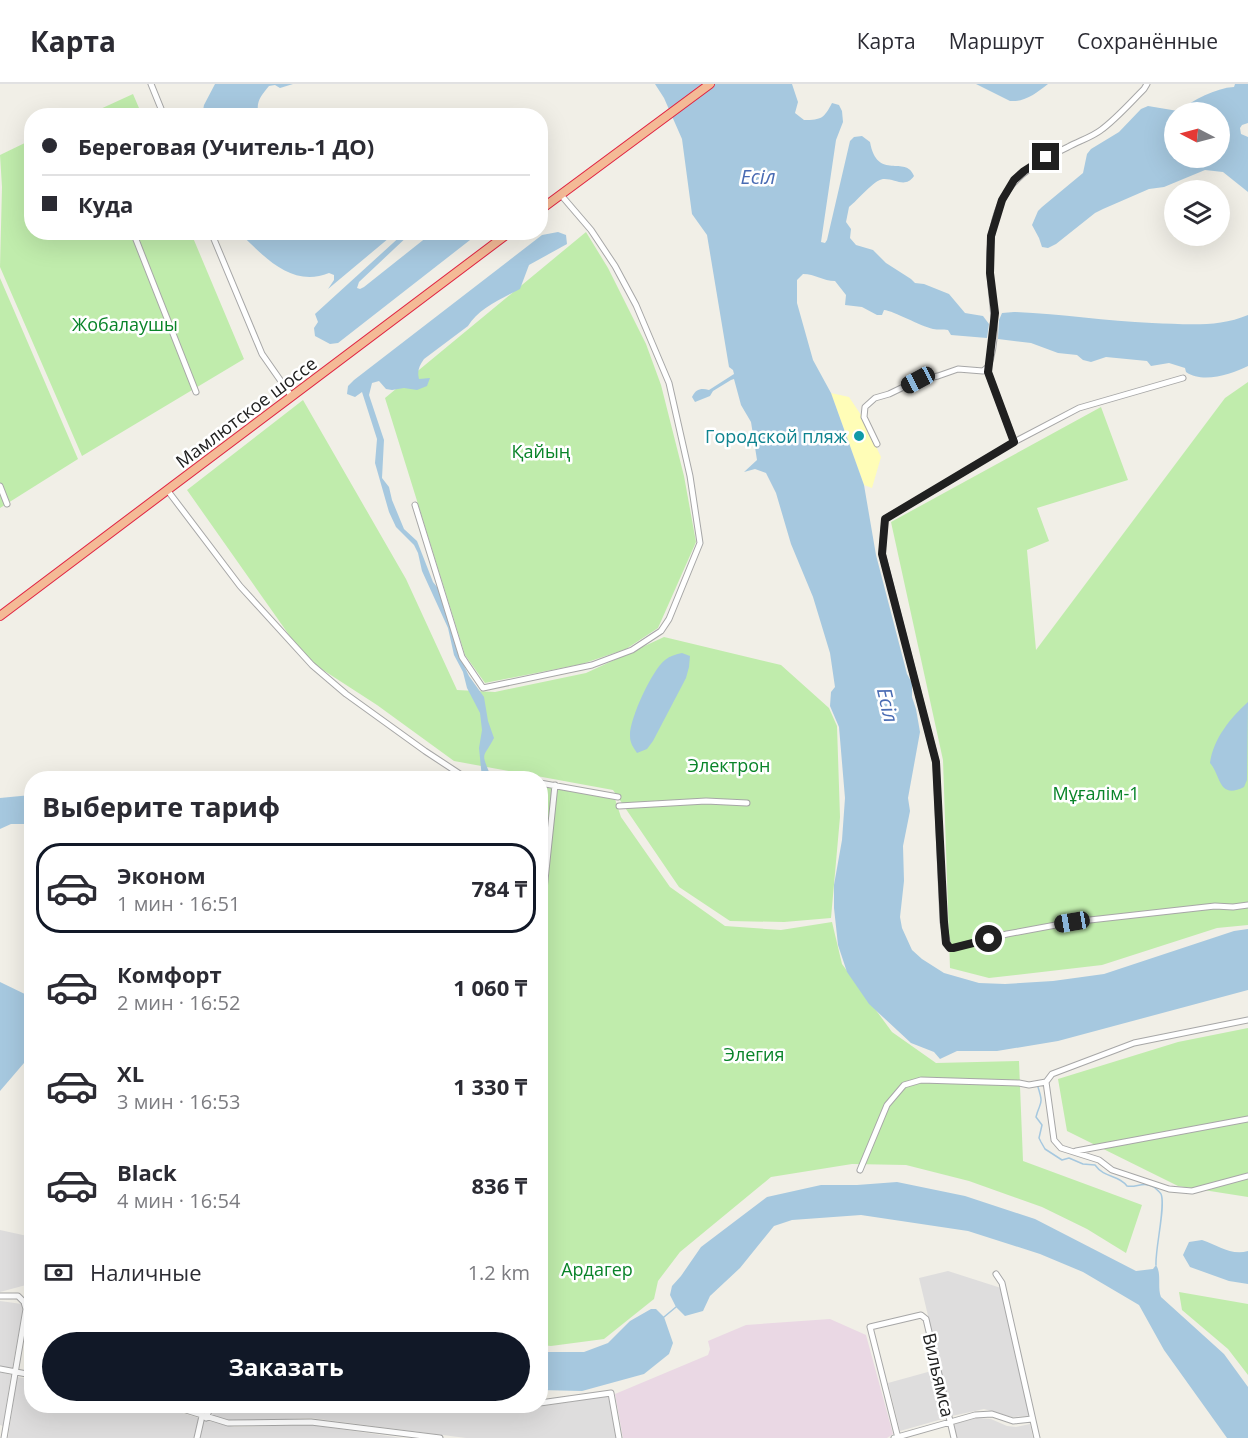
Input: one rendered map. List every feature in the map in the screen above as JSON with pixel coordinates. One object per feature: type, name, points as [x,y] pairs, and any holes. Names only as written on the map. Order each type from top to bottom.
[{"type":"highway","points":[[548,204],[710,84]]},
{"type":"highway","name":"Мамлютское шоссе","points":[[0,616],[499,240]]},
{"type":"street","points":[[151,84],[161,108]]},
{"type":"street","points":[[1014,442],[988,372],[995,313],[990,273],[991,236],[1002,200],[1014,180],[1036,163],[1100,131],[1147,84]]},
{"type":"street","points":[[415,505],[462,657],[483,688],[582,668],[632,651],[661,631],[669,619],[700,543],[679,419],[669,383],[636,305],[615,266],[591,230],[561,195]]},
{"type":"street","points":[[136,240],[196,393]]},
{"type":"street","points":[[214,240],[262,354],[292,398]]},
{"type":"street","points":[[878,444],[864,417],[865,407],[875,398],[890,394],[918,380],[957,369],[983,371],[988,367]]},
{"type":"street","points":[[1183,378],[1079,408],[1014,442],[885,519],[882,554],[936,762],[944,922],[946,943],[950,948],[1007,934],[1072,922],[1215,906],[1248,906]]},
{"type":"street","points":[[0,486],[7,504]]},
{"type":"street","points":[[168,490],[240,586],[312,665],[346,694],[455,771]]},
{"type":"street","points":[[548,784],[618,797]]},
{"type":"street","points":[[548,852],[555,785]]},
{"type":"street","points":[[619,806],[706,801],[747,803]]},
{"type":"street","points":[[860,1170],[887,1105],[904,1085],[921,1080],[1029,1085],[1046,1082],[1052,1074],[1134,1043],[1248,1020]]},
{"type":"street","points":[[1046,1082],[1054,1140],[1061,1148],[1099,1160],[1112,1170],[1169,1189],[1192,1191],[1248,1176]]},
{"type":"street","points":[[1074,1151],[1248,1119]]},
{"type":"street","points":[[996,1274],[1002,1282],[1036,1438]]},
{"type":"street","points":[[0,1296],[18,1296],[24,1302]]},
{"type":"street","name":"Вильямса","points":[[897,1437],[870,1328],[921,1315],[926,1319],[954,1438]]},
{"type":"street","points":[[4,1438],[24,1320]]},
{"type":"street","points":[[0,1369],[24,1374]]},
{"type":"street","points":[[548,1402],[611,1393],[619,1438]]},
{"type":"street","points":[[193,1413],[234,1424],[311,1422],[440,1438]]},
{"type":"street","points":[[197,1438],[207,1413]]},
{"type":"street","points":[[897,1437],[949,1421],[982,1414],[992,1414],[1013,1421],[1032,1419]]},
{"type":"shaded area","points":[[0,1230],[24,1235],[24,1286],[0,1292]]},
{"type":"shaded area","points":[[948,1271],[1001,1288],[1029,1416],[1012,1417],[984,1409],[952,1416],[919,1278]]},
{"type":"shaded area","points":[[0,1301],[22,1304],[23,1309],[12,1370],[0,1367]]},
{"type":"shaded area","points":[[830,1319],[866,1335],[893,1434],[887,1438],[623,1438],[615,1394],[708,1355],[710,1349],[708,1341],[746,1325]]},
{"type":"shaded area","points":[[935,1370],[946,1418],[900,1431],[888,1383]]},
{"type":"shaded area","points":[[0,1372],[11,1375],[3,1426],[0,1425]]},
{"type":"shaded area","points":[[17,1377],[24,1378],[24,1413],[183,1413],[199,1418],[194,1438],[8,1438]]},
{"type":"shaded area","points":[[610,1396],[617,1438],[466,1438],[311,1418],[234,1421],[221,1420],[209,1415],[210,1413],[548,1413],[548,1405]]},
{"type":"shaded area","points":[[977,1418],[991,1419],[1007,1426],[1030,1424],[1033,1438],[957,1438],[954,1424]]},
{"type":"shaded area","points":[[204,1420],[234,1427],[311,1425],[402,1438],[200,1438]]},
{"type":"green space","points":[[133,94],[139,108],[102,108]]},
{"type":"green space","name":"Жобалаушы","points":[[24,143],[24,240],[194,240],[244,359],[82,456],[0,267],[2,187],[0,155]]},
{"type":"green space","name":"Қайың","points":[[586,232],[608,268],[646,344],[661,385],[684,476],[696,542],[658,628],[626,649],[582,664],[485,683],[465,655],[385,398]]},
{"type":"green space","points":[[0,278],[78,459],[0,508]]},
{"type":"green space","name":"Мұғалім-1","points":[[1248,382],[1248,925],[1217,928],[1102,965],[989,978],[950,968],[943,760],[891,522],[1101,407],[1128,480],[1037,508],[1049,541],[1027,550],[1036,650],[1225,398]]},
{"type":"green space","name":"Электрон","points":[[303,400],[406,579],[457,690],[495,692],[586,673],[664,637],[781,665],[829,708],[837,726],[840,817],[831,918],[784,922],[730,921],[679,887],[613,790],[548,778],[548,771],[509,771],[454,761],[377,705],[306,659],[187,490]]},
{"type":"green space","name":"Элегия","points":[[548,787],[615,799],[621,817],[670,887],[725,926],[781,930],[832,922],[842,964],[892,1032],[936,1063],[1019,1061],[1023,1161],[1142,1205],[1126,1253],[1087,1229],[1042,1207],[969,1181],[906,1165],[852,1164],[771,1177],[680,1252],[658,1281],[654,1299],[604,1339],[548,1346]]},
{"type":"green space","points":[[1248,1028],[1248,1197],[1178,1186],[1067,1131],[1058,1079],[1178,1042]]},
{"type":"green space","points":[[1179,1292],[1248,1304],[1248,1375],[1228,1349],[1182,1310]]},
{"type":"sand","name":"Городской пляж","points":[[831,393],[849,397],[861,415],[881,457],[872,488],[864,485]]},
{"type":"water","points":[[215,84],[293,84],[280,88],[275,85],[269,86],[261,96],[258,108],[203,108]]},
{"type":"water","name":"Есіл","points":[[655,84],[792,84],[798,102],[795,113],[804,120],[822,117],[832,103],[839,105],[843,122],[836,140],[821,242],[825,243],[827,240],[850,141],[854,137],[862,136],[870,142],[879,161],[885,165],[905,167],[914,176],[907,182],[879,180],[849,207],[846,222],[851,229],[850,238],[856,245],[873,250],[886,263],[915,283],[924,284],[949,294],[965,313],[983,316],[989,324],[987,338],[951,335],[948,330],[928,327],[888,311],[884,310],[882,315],[877,315],[862,307],[845,305],[846,295],[835,281],[803,274],[797,280],[797,303],[813,360],[831,393],[864,485],[876,555],[907,674],[912,683],[912,697],[920,732],[908,798],[910,811],[903,846],[904,881],[900,917],[902,928],[912,950],[944,973],[979,983],[1053,981],[1104,974],[1234,931],[1248,929],[1248,990],[1058,1041],[997,1051],[957,1051],[940,1059],[934,1052],[911,1043],[869,1004],[847,972],[838,945],[834,908],[834,885],[842,840],[845,798],[839,727],[830,706],[831,692],[835,687],[830,653],[813,597],[791,544],[776,493],[766,473],[755,469],[744,472],[757,460],[751,422],[741,405],[734,379],[713,391],[710,396],[695,402],[692,397],[697,391],[709,390],[734,374],[729,367],[707,235],[692,214],[682,139],[664,98]]},
{"type":"water","points":[[976,84],[1048,84],[1035,94],[1010,101]]},
{"type":"water","points":[[1235,84],[1248,84],[1248,123],[1240,128],[1241,134],[1248,137],[1248,192],[1223,172],[1205,170],[1181,180],[1164,180],[1164,187],[1149,189],[1103,209],[1056,244],[1048,248],[1042,247],[1032,225],[1038,211],[1083,173],[1087,154],[1091,149],[1119,132],[1141,109],[1148,106],[1164,109],[1164,168],[1230,168],[1230,102],[1193,102],[1219,90],[1234,87]]},
{"type":"water","points":[[558,232],[566,235],[567,244],[529,265],[520,289],[484,309],[468,326],[424,359],[418,376],[419,379],[430,378],[427,386],[417,390],[404,388],[392,390],[386,389],[379,381],[372,383],[369,395],[384,440],[382,478],[389,487],[404,529],[417,541],[433,582],[441,592],[444,610],[450,620],[457,651],[469,676],[484,697],[488,721],[494,738],[484,755],[489,771],[481,771],[480,713],[454,655],[448,628],[422,571],[418,553],[414,545],[396,527],[389,512],[375,463],[377,439],[362,392],[355,397],[347,394],[348,386],[354,380],[536,240],[548,240],[548,234]]},
{"type":"water","points":[[247,240],[387,240],[328,289],[334,280],[334,275],[329,273],[316,277],[291,273],[280,268]]},
{"type":"water","points":[[396,240],[404,240],[359,282],[357,288],[364,287],[423,240],[470,240],[338,343],[330,344],[315,336],[314,328],[318,322],[315,314]]},
{"type":"water","points":[[1002,313],[1189,324],[1213,324],[1248,315],[1248,366],[1226,375],[1201,377],[1193,376],[1186,372],[1185,368],[1169,363],[1151,366],[1147,361],[1106,357],[1091,362],[1077,355],[1058,353],[1031,343],[998,339],[999,320]]},
{"type":"water","points":[[682,653],[690,656],[686,678],[653,741],[647,749],[637,753],[630,736],[633,719],[642,696],[660,665],[669,657]]},
{"type":"water","points":[[1248,702],[1247,780],[1244,787],[1229,790],[1221,784],[1210,763],[1219,737],[1235,714]]},
{"type":"water","points":[[24,796],[24,824],[11,824],[0,829],[0,798]]},
{"type":"water","points":[[0,982],[24,994],[24,1063],[0,1091]]},
{"type":"water","points":[[897,1182],[965,1196],[1035,1219],[1136,1271],[1153,1269],[1156,1265],[1159,1272],[1161,1297],[1224,1354],[1248,1387],[1248,1438],[1227,1438],[1164,1350],[1139,1305],[1083,1272],[1040,1254],[968,1231],[861,1215],[792,1220],[774,1226],[740,1268],[710,1296],[703,1311],[685,1316],[676,1307],[670,1295],[672,1286],[701,1247],[767,1197],[821,1185]]},
{"type":"water","points":[[1202,1240],[1230,1251],[1248,1251],[1248,1284],[1229,1281],[1190,1267],[1183,1255],[1189,1242]]},
{"type":"water","points":[[651,1309],[656,1309],[664,1317],[673,1343],[669,1354],[644,1374],[582,1391],[548,1390],[548,1352],[584,1352],[608,1343],[630,1321]]},
{"type":"waterway","points":[[1038,1087],[1041,1101],[1036,1117],[1042,1125],[1039,1138],[1045,1149],[1062,1160],[1069,1158],[1083,1164],[1095,1165],[1127,1186],[1150,1185],[1160,1193],[1162,1207],[1156,1265]]},
{"type":"waterway","points":[[664,1317],[676,1307]]},
{"type":"place","name":"Городской пляж","points":[[859,436]]},
{"type":"route","points":[[989,939],[953,948],[946,943],[936,762],[882,554],[885,519],[1014,442],[988,372],[995,313],[989,252],[995,219],[1002,200],[1014,180],[1046,157]]},
{"type":"park label","name":"Ардагер","points":[[597,1269]]}]
